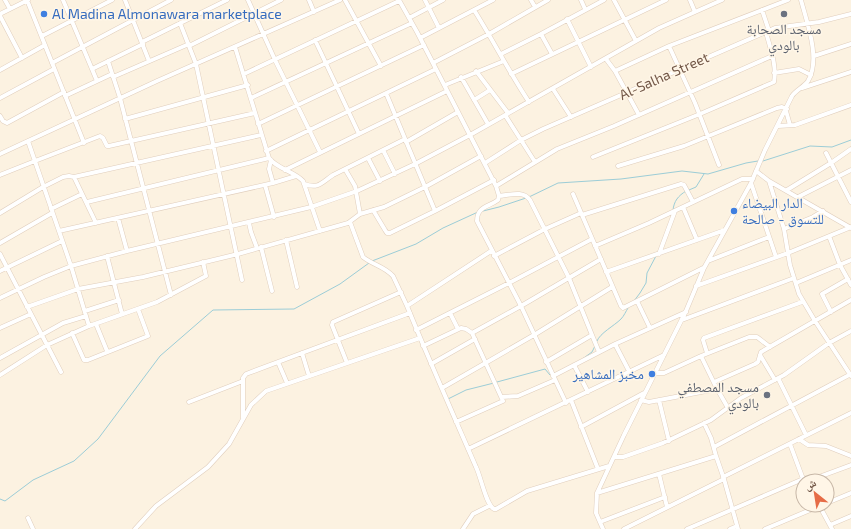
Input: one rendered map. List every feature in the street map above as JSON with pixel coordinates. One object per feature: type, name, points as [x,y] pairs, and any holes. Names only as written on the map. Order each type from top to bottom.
[{"type":"street","points":[[6,0],[10,9]]},
{"type":"street","points":[[22,58],[0,15],[28,0],[84,143]]},
{"type":"street","points":[[63,0],[97,81]]},
{"type":"street","points":[[42,36],[112,0]]},
{"type":"street","points":[[125,0],[149,62]]},
{"type":"street","points":[[52,63],[171,0]]},
{"type":"street","points":[[92,69],[227,0]]},
{"type":"street","points":[[248,0],[275,60],[320,152]]},
{"type":"street","points":[[0,116],[3,122],[7,123],[64,94],[149,62],[189,45],[281,0]]},
{"type":"street","points":[[309,0],[314,12]]},
{"type":"street","points":[[0,154],[120,98],[340,0]]},
{"type":"street","points":[[345,0],[381,66]]},
{"type":"street","points":[[244,74],[356,22],[399,0],[494,180],[499,196],[498,200],[482,208],[477,218],[478,224],[521,306],[554,378],[581,428],[598,469]]},
{"type":"street","points":[[425,0],[440,28]]},
{"type":"street","points":[[409,18],[443,0]]},
{"type":"street","points":[[420,38],[493,0]]},
{"type":"street","points":[[531,0],[535,7]]},
{"type":"street","points":[[433,63],[489,34],[548,0]]},
{"type":"street","points":[[581,0],[586,9]]},
{"type":"street","points":[[501,54],[604,0]]},
{"type":"street","points":[[614,0],[636,41]]},
{"type":"street","points":[[511,74],[666,0]]},
{"type":"street","points":[[690,0],[695,12]]},
{"type":"street","points":[[0,298],[71,266],[127,251],[311,208],[357,191],[395,174],[470,135],[672,21],[722,0]]},
{"type":"street","points":[[616,71],[668,46],[788,0]]},
{"type":"street","points":[[603,529],[596,513],[597,493],[641,400],[686,312],[704,268],[752,181],[792,96],[805,84],[811,75],[814,56],[801,0]]},
{"type":"street","points":[[474,10],[529,102]]},
{"type":"street","points":[[592,157],[700,114],[774,82],[772,56],[762,10]]},
{"type":"street","name":"Al-Salha Street","points":[[485,163],[521,140],[543,129],[767,31],[780,27],[819,22],[851,14]]},
{"type":"street","points":[[567,19],[591,67]]},
{"type":"street","points":[[180,23],[196,64],[204,97],[238,254],[242,280]]},
{"type":"street","points":[[251,98],[412,23]]},
{"type":"street","points":[[541,34],[552,54]]},
{"type":"street","points":[[315,40],[359,134]]},
{"type":"street","points":[[814,56],[851,44]]},
{"type":"street","points":[[0,69],[45,45]]},
{"type":"street","points":[[258,124],[424,45]]},
{"type":"street","points":[[668,46],[691,92],[719,165]]},
{"type":"street","points":[[235,47],[248,85],[266,151],[270,159],[301,179],[320,231]]},
{"type":"street","points":[[496,186],[557,149],[639,115],[772,56]]},
{"type":"street","points":[[606,59],[616,71],[639,115]]},
{"type":"street","points":[[108,61],[120,98],[148,211],[171,295]]},
{"type":"street","points":[[444,85],[504,61]]},
{"type":"street","points":[[266,151],[436,68]]},
{"type":"street","points":[[0,98],[54,69]]},
{"type":"street","points":[[774,73],[799,69],[811,75]]},
{"type":"street","points":[[476,71],[506,114],[535,162]]},
{"type":"street","points":[[799,89],[851,72]]},
{"type":"street","points":[[461,77],[488,124]]},
{"type":"street","points":[[125,119],[248,85]]},
{"type":"street","points":[[553,89],[571,117]]},
{"type":"street","points":[[285,170],[447,90]]},
{"type":"street","points":[[474,100],[490,90]]},
{"type":"street","points":[[386,93],[435,211]]},
{"type":"street","points":[[778,126],[790,126],[851,105]]},
{"type":"street","points":[[618,166],[661,152],[680,148],[777,108],[782,107],[786,110],[790,126]]},
{"type":"street","points":[[304,184],[312,186],[319,185],[333,175],[406,140],[458,112]]},
{"type":"street","points":[[0,176],[34,161],[100,136],[108,146],[255,113]]},
{"type":"street","points":[[0,212],[43,187],[66,176],[74,177],[261,135]]},
{"type":"street","points":[[28,141],[71,266],[89,326]]},
{"type":"street","points":[[787,190],[851,149]]},
{"type":"street","points":[[383,150],[395,174]]},
{"type":"street","points":[[826,153],[850,199]]},
{"type":"street","points":[[27,307],[78,289],[165,272],[238,254],[350,222],[360,214],[384,207],[425,187],[481,156]]},
{"type":"street","points":[[368,158],[380,181]]},
{"type":"street","points":[[86,202],[270,159]]},
{"type":"street","points":[[270,159],[269,169],[273,183]]},
{"type":"street","points":[[345,169],[354,182],[357,191],[360,214]]},
{"type":"street","points":[[798,197],[851,170]]},
{"type":"street","points":[[756,171],[769,181],[851,228]]},
{"type":"street","points":[[59,231],[265,185],[296,176]]},
{"type":"street","points":[[74,177],[96,223]]},
{"type":"street","points":[[595,246],[675,211],[742,179],[752,181]]},
{"type":"street","points":[[373,210],[388,233],[435,211],[494,180]]},
{"type":"street","points":[[752,181],[776,257]]},
{"type":"street","points":[[714,447],[851,375],[802,302],[794,278],[784,229],[769,181]]},
{"type":"street","points":[[494,256],[545,229],[581,214],[681,184],[684,185],[693,202]]},
{"type":"street","points":[[265,185],[274,217]]},
{"type":"street","points":[[0,243],[82,194]]},
{"type":"street","points":[[499,196],[521,194],[527,196],[569,278],[599,352]]},
{"type":"street","points":[[573,194],[612,287],[623,308],[704,268]]},
{"type":"street","points":[[683,207],[697,240]]},
{"type":"street","points":[[659,254],[675,211]]},
{"type":"street","points":[[784,229],[813,217],[823,211]]},
{"type":"street","points":[[118,218],[127,251]]},
{"type":"street","points":[[350,222],[363,257],[388,270],[393,276],[401,292],[480,477],[489,506],[496,509],[527,491],[610,466]]},
{"type":"street","points":[[249,223],[251,232],[259,248],[272,291]]},
{"type":"street","points":[[696,286],[788,253],[851,228]]},
{"type":"street","points":[[606,272],[725,230]]},
{"type":"street","points":[[828,236],[840,265],[851,285]]},
{"type":"street","points":[[708,261],[769,237]]},
{"type":"street","points":[[416,330],[592,239]]},
{"type":"street","points":[[286,240],[297,287]]},
{"type":"street","points":[[0,271],[62,241]]},
{"type":"street","points":[[407,306],[491,250]]},
{"type":"street","points":[[0,254],[61,372]]},
{"type":"street","points":[[107,256],[122,314]]},
{"type":"street","points":[[472,333],[600,259]]},
{"type":"street","points":[[796,283],[851,260]]},
{"type":"street","points":[[0,375],[47,345],[72,333],[138,309],[171,295],[204,278],[206,276],[203,262]]},
{"type":"street","points":[[682,320],[794,278]]},
{"type":"street","points":[[831,312],[822,294],[848,279]]},
{"type":"street","points":[[442,388],[534,335],[612,287]]},
{"type":"street","points":[[347,363],[332,325],[334,321],[401,292]]},
{"type":"street","points":[[85,311],[119,300]]},
{"type":"street","points":[[714,382],[755,364],[758,362],[761,352],[851,300]]},
{"type":"street","points":[[637,301],[650,328]]},
{"type":"street","points":[[707,353],[703,340],[704,338],[802,302]]},
{"type":"street","points":[[72,333],[86,360],[148,336],[138,309]]},
{"type":"street","points":[[502,397],[518,396],[615,344],[686,312]]},
{"type":"street","points":[[242,421],[243,378],[246,374],[410,313]]},
{"type":"street","points":[[450,313],[458,329]]},
{"type":"street","points":[[0,328],[31,314]]},
{"type":"street","points":[[0,358],[63,323],[86,316]]},
{"type":"street","points":[[96,324],[108,351]]},
{"type":"street","points":[[423,346],[458,329],[463,328],[472,333],[502,397],[502,402],[456,422]]},
{"type":"street","points":[[614,456],[623,457],[669,441],[704,423],[741,398],[776,379],[851,331]]},
{"type":"street","points":[[546,362],[592,335]]},
{"type":"street","points":[[655,373],[664,373],[707,353],[749,337],[760,339],[770,347]]},
{"type":"street","points":[[135,529],[156,506],[208,467],[229,444],[251,405],[263,394],[309,376],[420,338]]},
{"type":"street","points":[[431,364],[475,340]]},
{"type":"street","points":[[615,344],[629,371]]},
{"type":"street","points":[[302,352],[309,376]]},
{"type":"street","points":[[468,449],[568,402],[664,354]]},
{"type":"street","points":[[760,354],[792,406],[806,435]]},
{"type":"street","points":[[701,356],[728,408]]},
{"type":"street","points":[[278,362],[287,384]]},
{"type":"street","points":[[574,365],[588,392]]},
{"type":"street","points":[[189,402],[244,381]]},
{"type":"street","points":[[641,400],[649,402],[717,389]]},
{"type":"street","points":[[581,428],[645,392]]},
{"type":"street","points":[[659,400],[669,441]]},
{"type":"street","points":[[624,529],[806,435],[851,414]]},
{"type":"street","points":[[704,423],[714,447],[737,528],[730,529]]},
{"type":"street","points":[[799,439],[808,445],[826,446],[851,456]]},
{"type":"street","points":[[790,444],[801,473]]},
{"type":"street","points":[[597,493],[716,456]]},
{"type":"street","points":[[830,473],[851,465]]},
{"type":"street","points":[[660,474],[667,507]]},
{"type":"street","points":[[687,529],[795,482]]},
{"type":"street","points":[[835,500],[851,493]]},
{"type":"street","points":[[600,522],[665,497]]},
{"type":"street","points":[[463,529],[473,514],[489,506]]},
{"type":"street","points":[[766,529],[802,513]]},
{"type":"street","points":[[824,513],[831,528],[851,516]]},
{"type":"street","points":[[28,518],[33,529]]},
{"type":"waterway","points":[[763,161],[810,146],[832,147],[851,140]]},
{"type":"waterway","points":[[529,197],[558,183],[621,179],[682,171],[708,174],[758,161]]},
{"type":"waterway","points":[[689,190],[696,187],[704,174]]},
{"type":"waterway","points":[[673,210],[677,199],[686,191]]},
{"type":"waterway","points":[[483,211],[526,198]]},
{"type":"waterway","points":[[372,261],[416,244],[443,228],[478,212]]},
{"type":"waterway","points":[[634,301],[646,283],[647,273],[656,256]]},
{"type":"waterway","points":[[0,499],[5,501],[33,480],[74,461],[98,439],[160,356],[213,310],[294,309],[340,284],[369,263]]},
{"type":"waterway","points":[[597,341],[604,332],[621,319],[628,308]]},
{"type":"waterway","points":[[581,360],[592,352],[595,346]]},
{"type":"waterway","points":[[497,382],[545,369],[550,375],[551,374]]},
{"type":"waterway","points":[[448,399],[466,390],[494,383]]},
{"type":"place","name":"Al Madina Almonawara marketplace","points":[[44,14]]},
{"type":"place","name":"مسجد الصحابة بالودي","points":[[784,14]]},
{"type":"place","name":"الدار البيضاء للتسوق - صالحة","points":[[734,211]]},
{"type":"place","name":"مخبز المشاهير","points":[[652,374]]},
{"type":"place","name":"مسجد المصطفي بالودي","points":[[767,395]]}]
